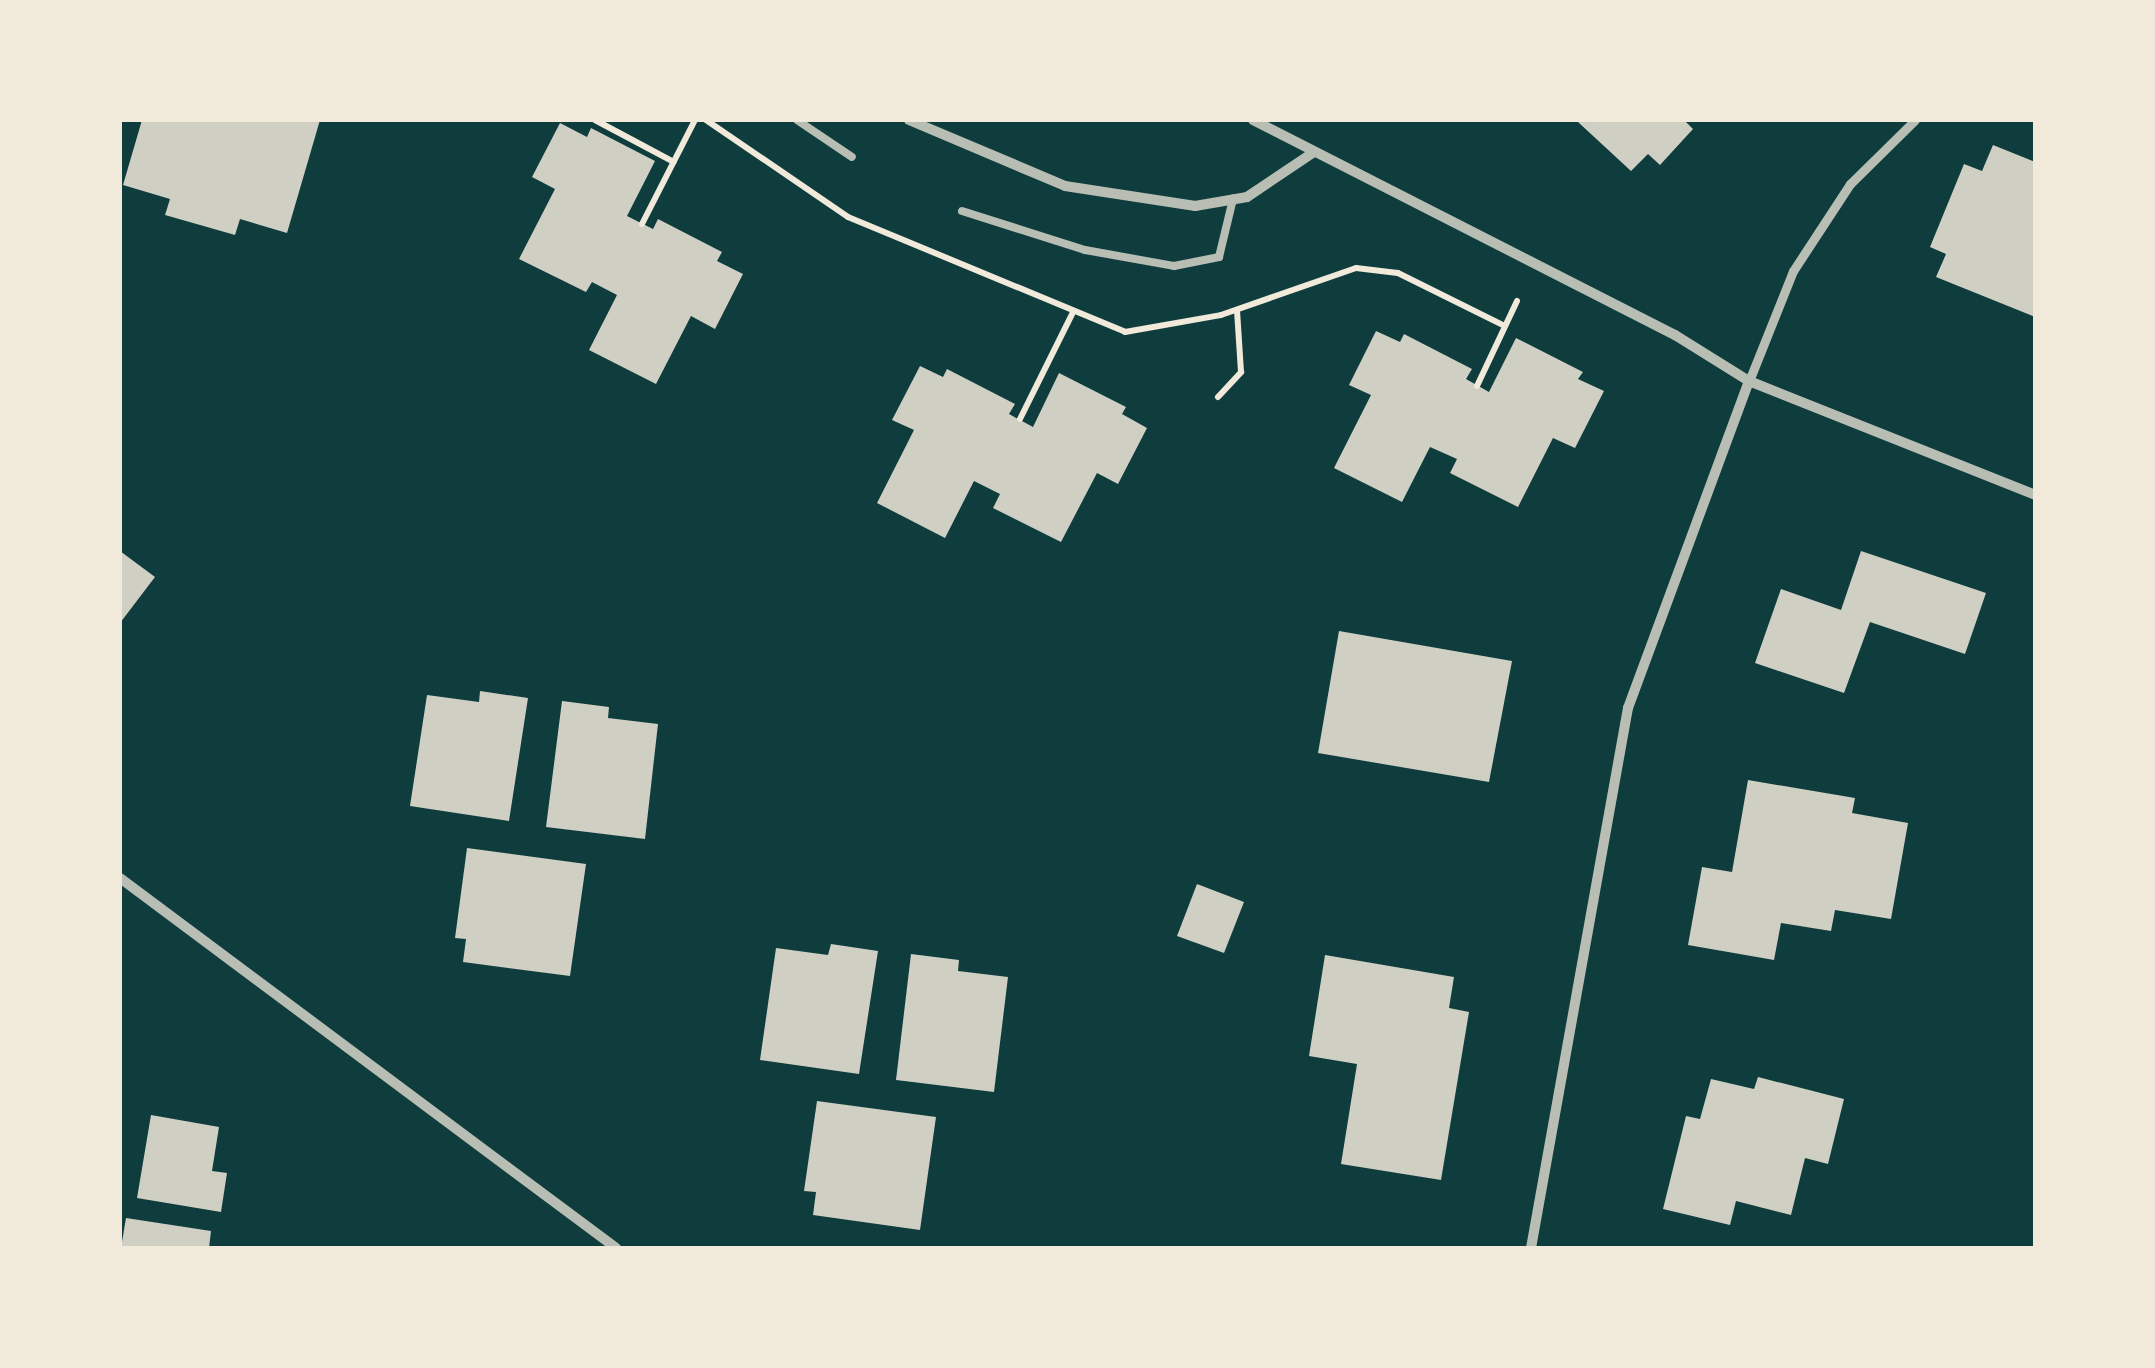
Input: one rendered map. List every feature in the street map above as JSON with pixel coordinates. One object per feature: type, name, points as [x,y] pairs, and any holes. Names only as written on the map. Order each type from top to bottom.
[{"type":"street","points":[[909,120],[1065,186],[1195,206],[1233,199],[1314,152]]},
{"type":"street","points":[[1253,120],[1676,336],[1749,381],[2035,495]]},
{"type":"street","points":[[1531,1248],[1628,708],[1749,381],[1794,271],[1850,184],[1915,120]]},
{"type":"street","points":[[120,878],[616,1248]]},
{"type":"lane","points":[[796,120],[852,156]]},
{"type":"lane","points":[[962,211],[1085,250],[1174,266],[1219,257],[1233,199]]},
{"type":"path","points":[[595,120],[674,162]]},
{"type":"path","points":[[642,224],[694,120]]},
{"type":"path","points":[[1477,386],[1524,286]]},
{"type":"path","points":[[1218,397],[1241,372],[1237,310]]},
{"type":"path","points":[[1020,420],[1073,312]]},
{"type":"building","points":[[142,120],[320,120],[287,233],[240,219],[235,235],[165,215],[170,199],[123,185]]},
{"type":"building","points":[[1684,120],[1693,129],[1660,165],[1648,154],[1631,171],[1578,122]]},
{"type":"building","points":[[560,123],[587,137],[591,128],[655,161],[627,216],[653,229],[658,219],[722,252],[717,261],[743,274],[715,329],[691,316],[656,384],[589,350],[617,295],[592,282],[586,292],[519,259],[555,189],[532,177]]},
{"type":"building","points":[[1993,145],[2035,162],[2035,317],[1936,277],[1946,254],[1930,247],[1964,164],[1982,171]]},
{"type":"building","points":[[1376,331],[1400,342],[1404,334],[1472,369],[1466,379],[1489,392],[1516,338],[1583,372],[1578,379],[1604,391],[1575,448],[1553,438],[1518,507],[1450,473],[1457,459],[1430,447],[1402,502],[1334,468],[1371,395],[1349,385]]},
{"type":"building","points":[[920,366],[943,377],[947,369],[1015,404],[1009,414],[1033,427],[1059,373],[1126,407],[1122,414],[1147,428],[1118,484],[1097,473],[1061,542],[993,508],[1000,494],[974,481],[945,538],[877,503],[914,430],[892,420]]},
{"type":"building","points":[[120,551],[155,577],[120,623]]},
{"type":"building","points":[[1861,551],[1986,593],[1965,654],[1870,622],[1844,693],[1755,663],[1781,589],[1841,610]]},
{"type":"building","points":[[1339,631],[1512,661],[1489,782],[1318,753]]},
{"type":"building","points":[[480,691],[528,698],[509,821],[410,806],[427,695],[479,702]]},
{"type":"building","points":[[562,701],[609,707],[608,718],[658,724],[645,839],[546,827]]},
{"type":"building","points":[[1748,780],[1855,798],[1852,813],[1908,823],[1891,919],[1835,910],[1831,931],[1781,923],[1774,960],[1688,945],[1702,867],[1732,872]]},
{"type":"building","points":[[467,848],[586,864],[570,976],[463,962],[466,939],[455,938]]},
{"type":"building","points":[[1197,884],[1244,902],[1224,953],[1177,936]]},
{"type":"building","points":[[831,944],[878,951],[859,1074],[760,1060],[776,948],[828,955]]},
{"type":"building","points":[[911,954],[959,960],[958,971],[1008,977],[994,1092],[896,1080]]},
{"type":"building","points":[[1325,955],[1454,977],[1449,1008],[1469,1012],[1441,1180],[1341,1164],[1357,1064],[1309,1056]]},
{"type":"building","points":[[1758,1077],[1844,1099],[1828,1164],[1805,1158],[1791,1215],[1736,1201],[1730,1225],[1663,1209],[1686,1116],[1700,1119],[1711,1079],[1754,1089]]},
{"type":"building","points":[[817,1101],[936,1117],[920,1230],[813,1215],[816,1192],[804,1191]]},
{"type":"building","points":[[151,1115],[219,1127],[212,1171],[227,1173],[221,1212],[137,1198]]},
{"type":"building","points":[[126,1218],[211,1231],[209,1248],[121,1248]]}]
